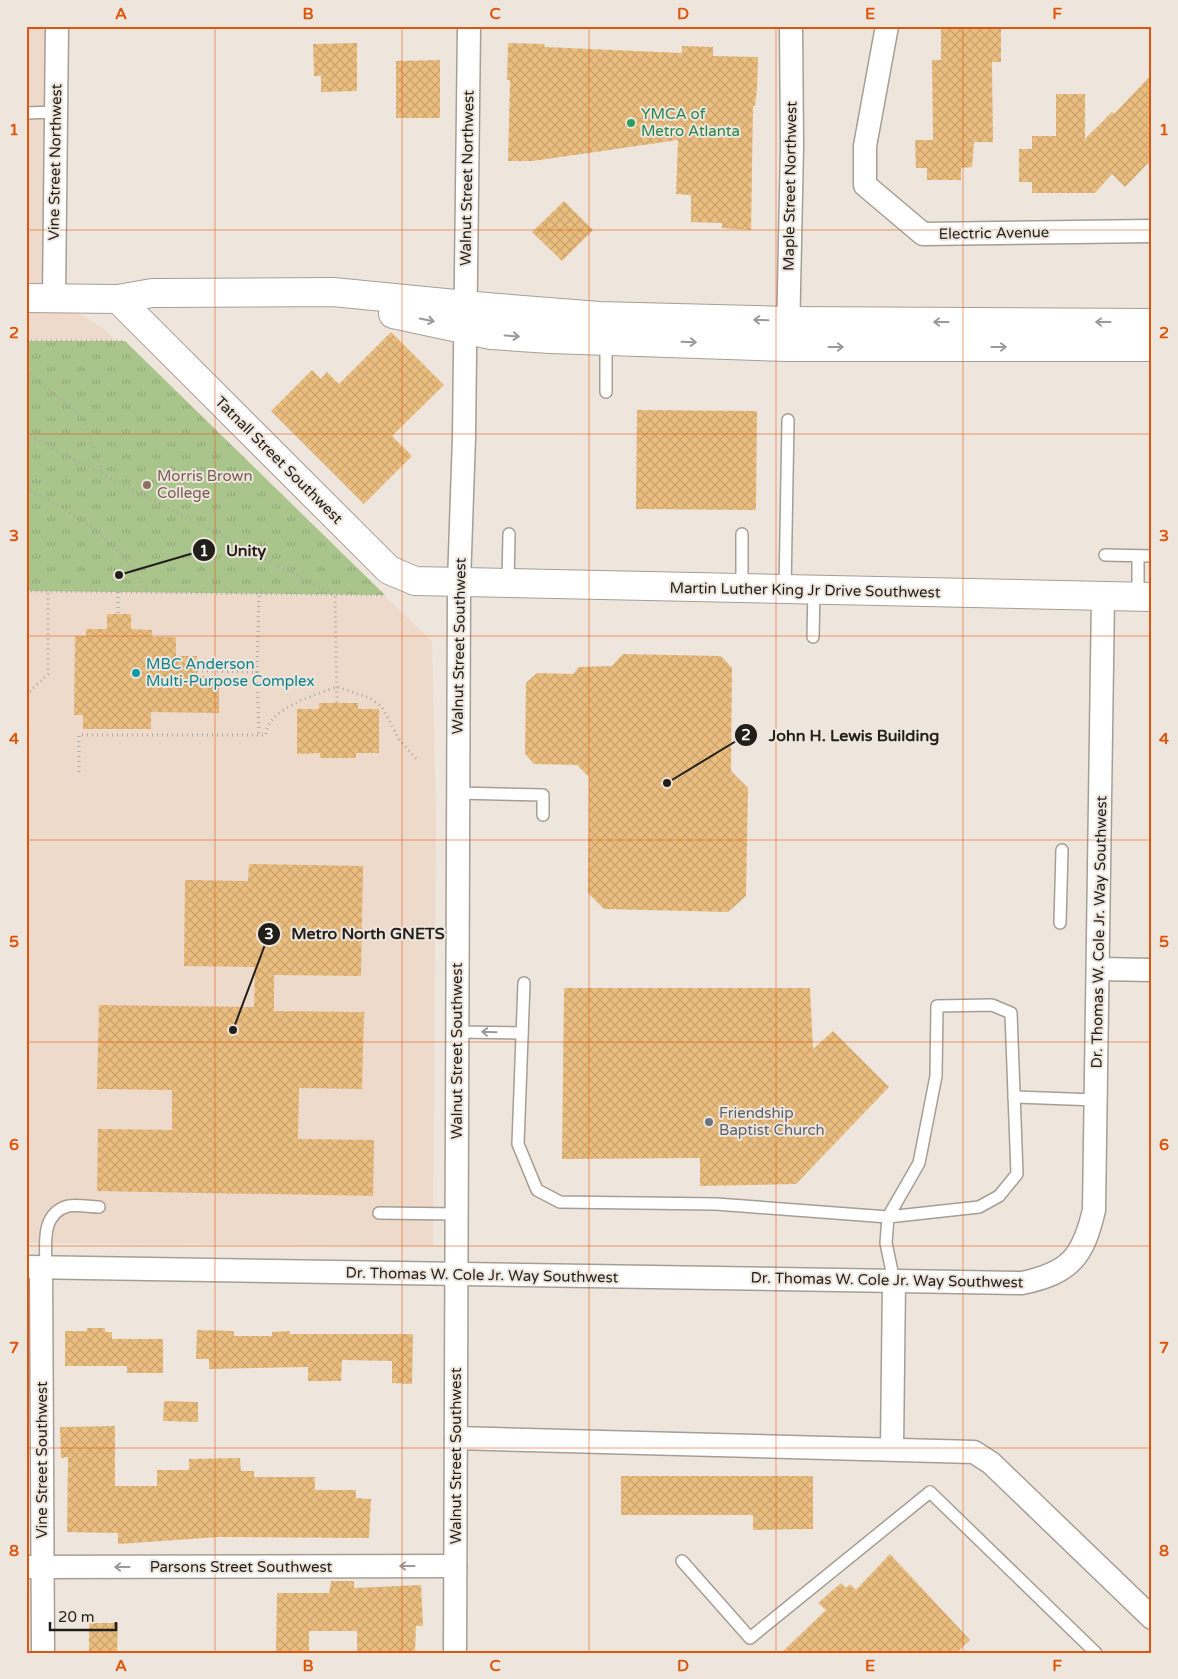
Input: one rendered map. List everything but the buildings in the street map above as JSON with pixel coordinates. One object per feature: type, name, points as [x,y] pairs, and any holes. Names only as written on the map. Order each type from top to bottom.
[{"type":"street","name":"Vine Street Northwest","points":[[54,298],[57,26]]},
{"type":"street","name":"Walnut Street Northwest","points":[[465,317],[469,26]]},
{"type":"street","name":"Maple Street Northwest","points":[[788,334],[792,146],[791,26]]},
{"type":"street","name":"Electric Avenue","points":[[887,26],[865,146],[865,185],[923,234],[1152,231]]},
{"type":"street","points":[[26,298],[118,299],[151,308],[343,308],[390,313],[465,317],[599,316],[788,334],[1152,347]]},
{"type":"street","name":"Tatnall Street Southwest","points":[[118,299],[389,570],[414,580],[459,583]]},
{"type":"street","points":[[465,317],[491,335],[606,340],[1152,323]]},
{"type":"street","name":"Walnut Street Southwest","points":[[455,1653],[459,583],[464,437],[465,317]]},
{"type":"street","name":"Martin Luther King Jr Drive Southwest","points":[[459,583],[1145,597]]},
{"type":"street","name":"Dr. Thomas W. Cole Jr. Way Southwest","points":[[38,1267],[1022,1283],[1048,1277],[1071,1262],[1087,1239],[1094,1210],[1103,596]]},
{"type":"street","points":[[1098,969],[1152,970]]},
{"type":"street","name":"Vine Street Southwest","points":[[38,1267],[34,1567],[43,1653]]},
{"type":"street","points":[[892,1448],[894,1281]]},
{"type":"street","points":[[456,1438],[892,1448],[974,1452],[991,1463],[1152,1618]]},
{"type":"street","name":"Parsons Street Southwest","points":[[34,1567],[455,1566]]},
{"type":"lane","points":[[26,113],[56,112]]},
{"type":"lane","points":[[606,340],[606,392]]},
{"type":"lane","points":[[785,590],[788,420]]},
{"type":"lane","points":[[508,584],[509,534]]},
{"type":"lane","points":[[742,534],[742,589]]},
{"type":"lane","points":[[1105,555],[1152,556]]},
{"type":"lane","points":[[1138,556],[1145,597]]},
{"type":"lane","points":[[813,637],[814,590]]},
{"type":"lane","points":[[458,793],[543,795],[543,814]]},
{"type":"lane","points":[[1060,923],[1062,850]]},
{"type":"lane","points":[[524,983],[518,1144],[537,1190],[560,1202],[716,1204],[888,1217],[979,1206],[999,1196],[1017,1174],[1010,1014],[992,1005],[937,1006],[936,1076],[919,1163],[888,1217],[886,1243],[894,1281]]},
{"type":"lane","points":[[457,1032],[522,1033]]},
{"type":"lane","points":[[1014,1097],[1096,1100]]},
{"type":"lane","points":[[38,1267],[49,1220],[54,1214],[68,1206],[99,1207]]},
{"type":"lane","points":[[379,1213],[456,1214]]},
{"type":"lane","points":[[682,1560],[750,1638],[930,1492],[1096,1653]]},
{"type":"path","points":[[26,341],[125,341]]},
{"type":"path","points":[[26,370],[83,419],[103,474]]},
{"type":"path","points":[[26,434],[335,594]]},
{"type":"path","points":[[26,488],[88,522],[108,539],[147,592]]},
{"type":"path","points":[[26,591],[385,595]]},
{"type":"path","points":[[26,695],[48,674],[48,591]]},
{"type":"path","points":[[118,592],[118,614]]},
{"type":"path","points":[[259,735],[257,672],[260,594]]},
{"type":"path","points":[[335,594],[338,703]]},
{"type":"path","points":[[197,671],[257,672]]},
{"type":"path","points":[[79,772],[79,735],[266,735],[266,730],[282,711],[337,687],[370,698],[382,707],[395,733],[418,761]]},
{"type":"shaded area","points":[[26,26],[57,26],[54,298],[104,329],[432,641],[436,816],[433,1246],[26,1243]]},
{"type":"green space","points":[[26,341],[125,341],[385,595],[26,591]]},
{"type":"place","name":"YMCA of Metro Atlanta","points":[[631,123]]},
{"type":"place","name":"Morris Brown College","points":[[147,485]]},
{"type":"place","name":"Unity","points":[[119,575]]},
{"type":"place","name":"MBC Anderson Multi-Purpose Complex","points":[[136,673]]},
{"type":"place","name":"John H. Lewis Building","points":[[667,783]]},
{"type":"place","name":"Metro North GNETS","points":[[233,1030]]},
{"type":"place","name":"Friendship Baptist Church","points":[[709,1122]]}]
